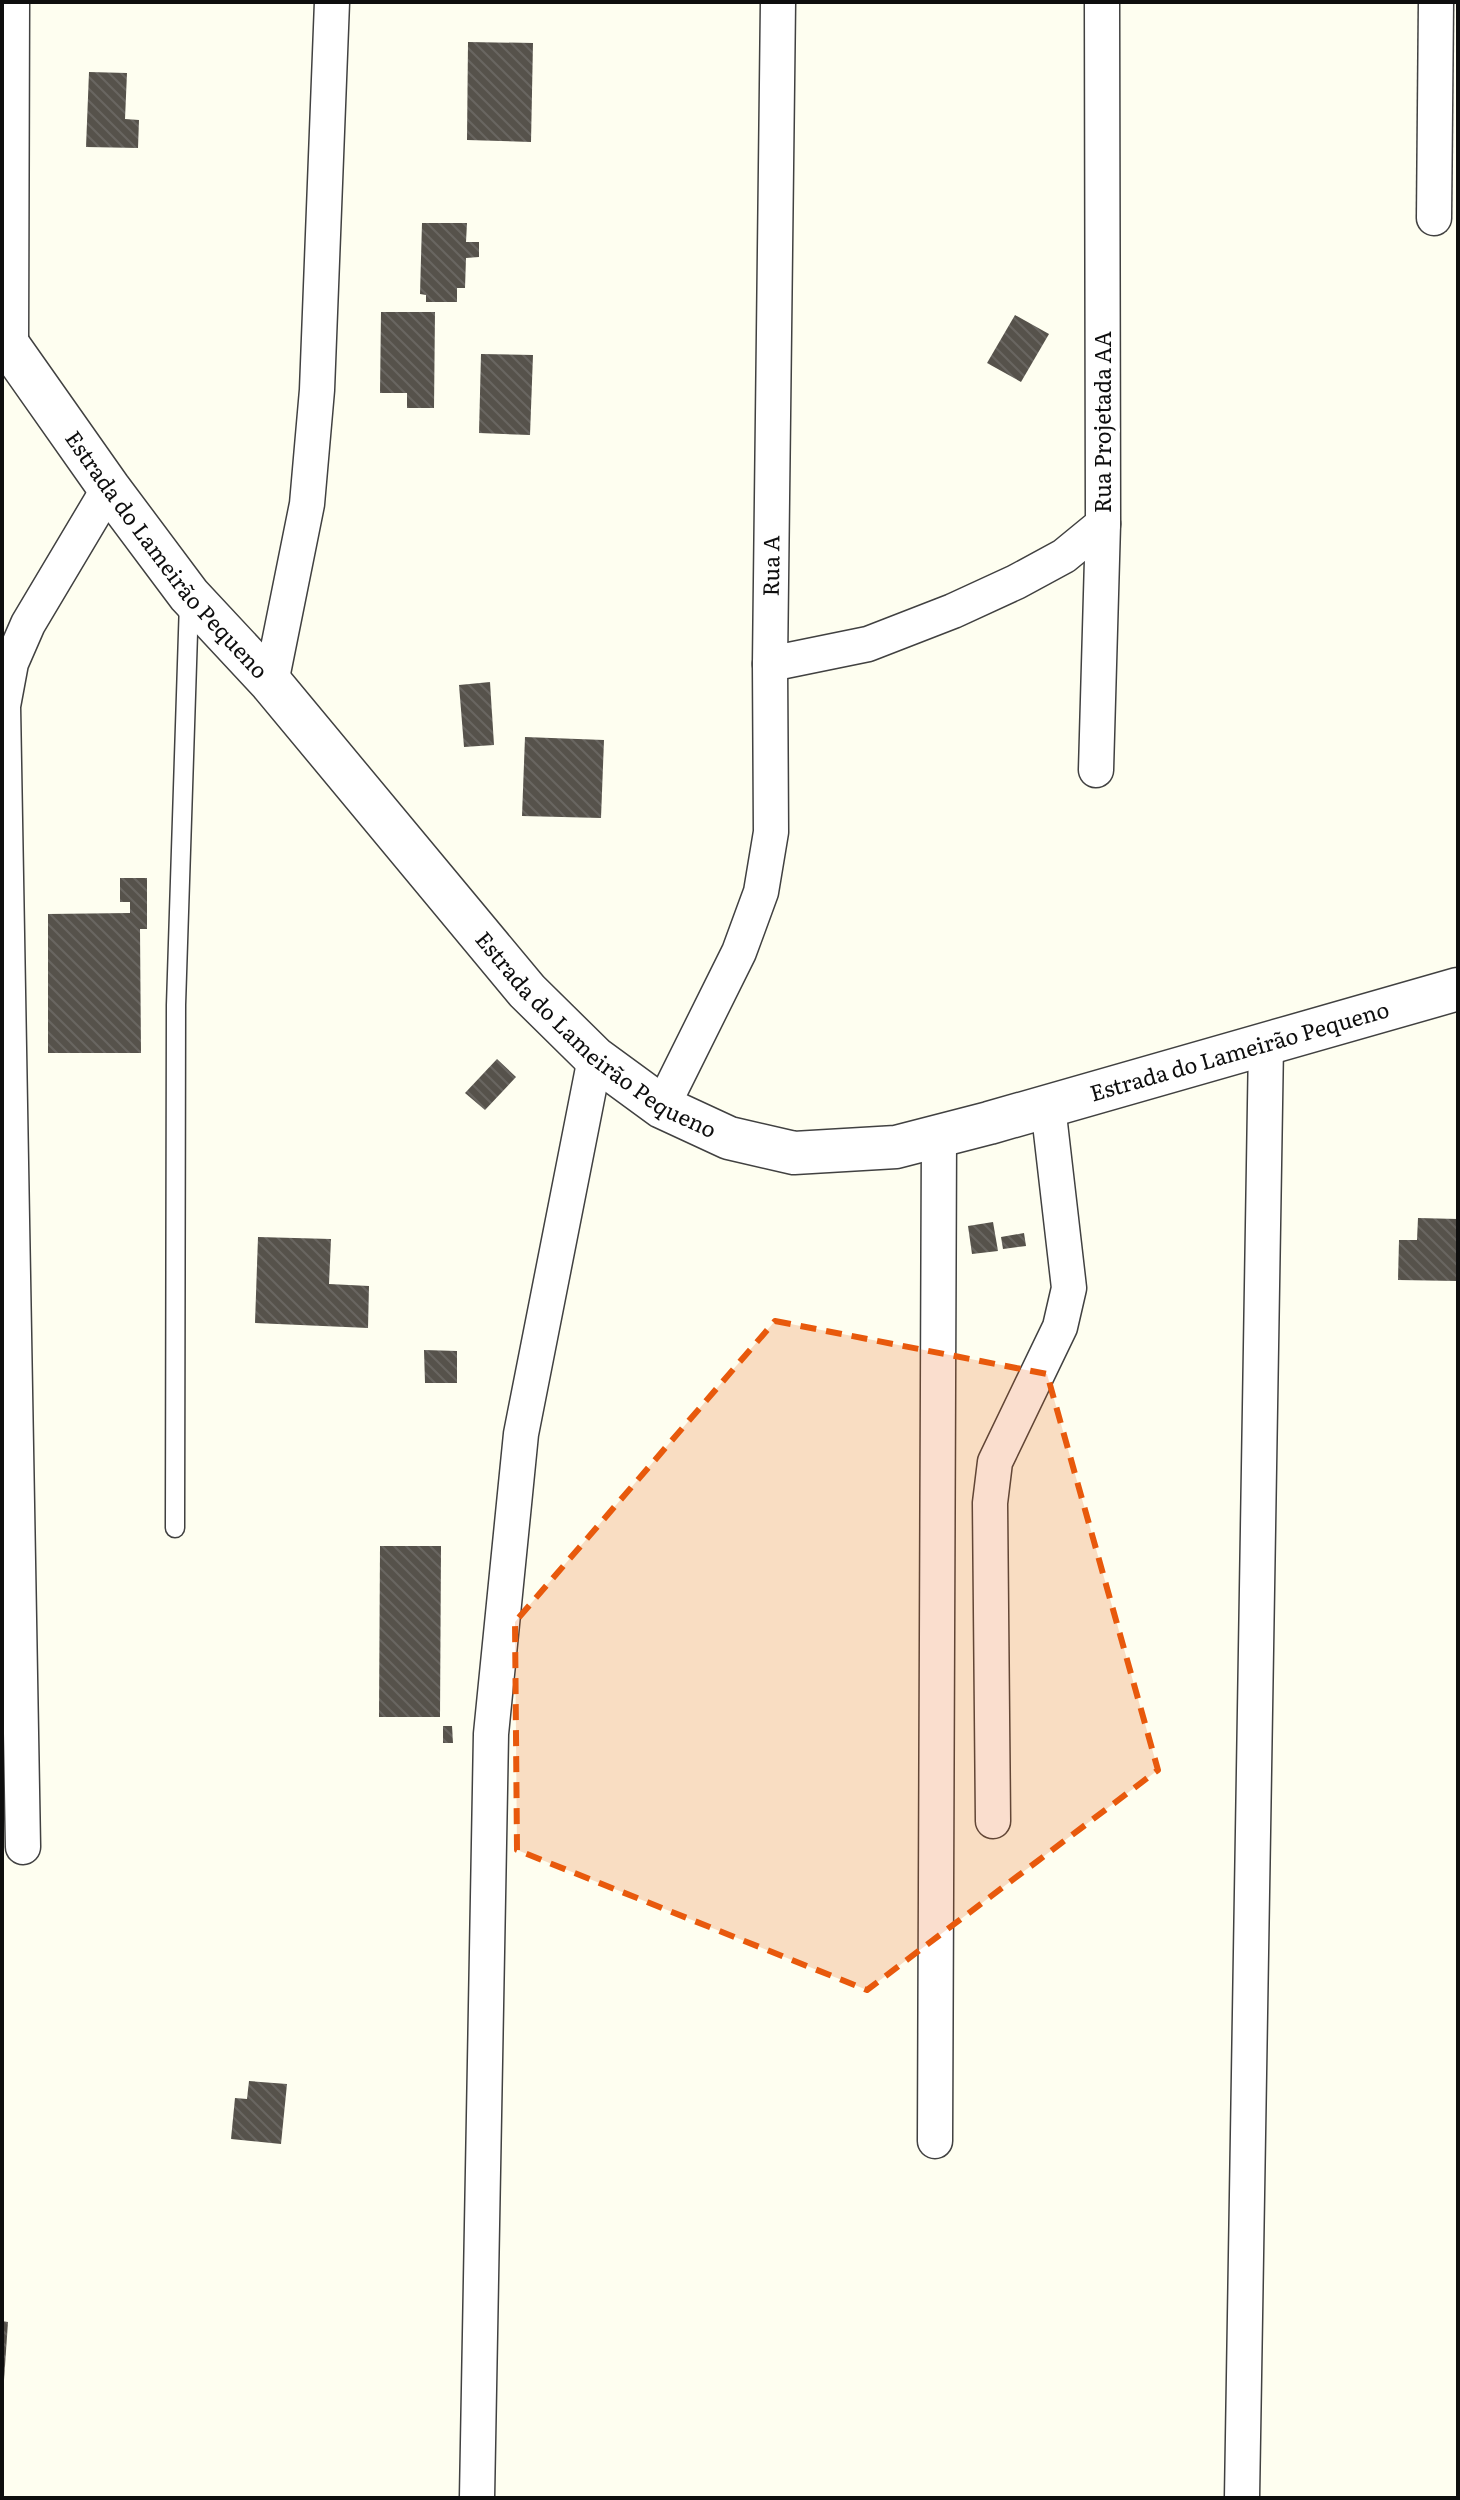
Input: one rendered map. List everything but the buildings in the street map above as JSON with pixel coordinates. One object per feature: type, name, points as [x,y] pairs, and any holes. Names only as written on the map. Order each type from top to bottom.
[{"type":"street","points":[[7,342],[12,2]]},
{"type":"street","points":[[271,683],[307,504],[317,390],[332,2]]},
{"type":"street","name":"Rua A","points":[[662,1107],[739,952],[761,892],[771,832],[770,664],[778,2]]},
{"type":"street","name":"Rua Projetada AA","points":[[770,664],[868,644],[953,611],[1064,556],[1103,524],[1102,2]]},
{"type":"street","points":[[1434,218],[1436,2]]},
{"type":"street","name":"Estrada do Lameirão Pequeno","points":[[7,342],[109,488],[189,595],[271,683],[527,991],[595,1058],[662,1107],[729,1138],[794,1153],[896,1147],[1458,989]]},
{"type":"street","points":[[23,1847],[3,706],[11,663],[28,624],[109,488]]},
{"type":"street","points":[[1096,770],[1103,524]]},
{"type":"street","points":[[1242,2498],[1266,1044]]},
{"type":"street","points":[[477,2498],[491,1734],[521,1434],[595,1058]]},
{"type":"street","points":[[993,1821],[990,1503],[995,1462],[1060,1327],[1069,1288],[1048,1106]]},
{"type":"street","points":[[935,2141],[939,1136]]},
{"type":"lane","points":[[175,1528],[176,1005],[189,595]]},
{"type":"highlighted area","points":[[775,1321],[1047,1374],[1158,1770],[867,1990],[517,1850],[515,1622]]}]
